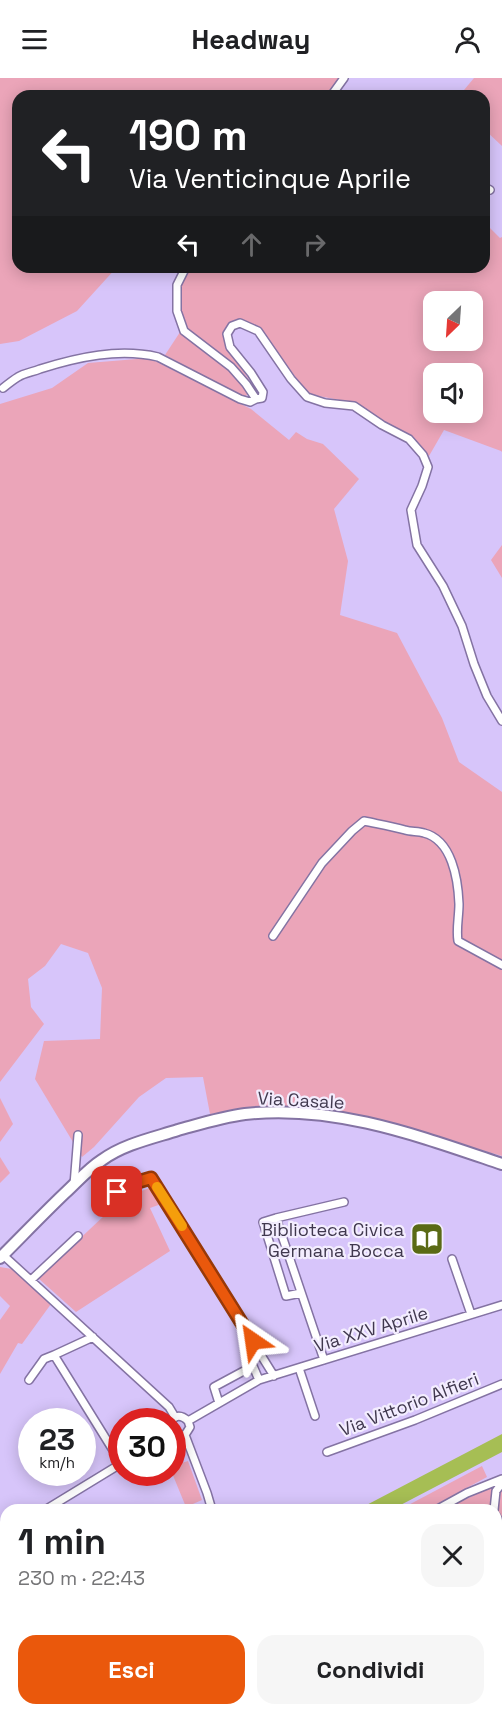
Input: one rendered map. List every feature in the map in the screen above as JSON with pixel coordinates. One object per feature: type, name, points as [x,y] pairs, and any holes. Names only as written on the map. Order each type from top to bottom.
[{"type":"main road","name":"Via Casale","points":[[1,1256],[103,1159],[128,1146],[211,1121],[244,1114],[288,1112],[335,1116],[368,1122],[502,1164]]},
{"type":"street","points":[[183,273],[177,285],[177,311],[184,331],[231,367],[256,399]]},
{"type":"street","points":[[3,388],[19,376],[48,367],[95,356],[124,353],[145,354],[158,357],[250,402],[262,398],[263,392],[230,347],[227,334],[232,326],[240,323],[258,331],[291,379],[307,397],[325,403],[354,406],[382,425],[409,439],[423,455],[428,466],[411,510],[417,545],[443,586],[462,626],[474,664],[502,721]]},
{"type":"street","points":[[273,936],[322,863],[364,821],[394,826],[407,831],[423,832],[435,838],[444,849],[455,871],[459,904],[456,931],[458,941],[502,965]]},
{"type":"street","points":[[74,1185],[78,1135]]},
{"type":"street","points":[[117,1192],[131,1184],[151,1178],[274,1376]]},
{"type":"street","points":[[301,1293],[286,1296],[263,1222],[344,1203]]},
{"type":"street","points":[[276,1218],[324,1360]]},
{"type":"street","points":[[31,1280],[78,1236]]},
{"type":"street","points":[[1,1256],[31,1280],[169,1408]]},
{"type":"street","points":[[275,1260],[289,1256]]},
{"type":"street","points":[[452,1259],[471,1314]]},
{"type":"street","name":"Via XXV Aprile","points":[[188,1420],[259,1380],[502,1305]]},
{"type":"street","points":[[29,1380],[34,1368],[44,1359],[93,1337]]},
{"type":"street","points":[[54,1355],[108,1442]]},
{"type":"street","points":[[219,1403],[214,1387],[253,1366],[259,1380]]},
{"type":"street","points":[[299,1368],[315,1416]]},
{"type":"street","name":"Via Vittorio Alfieri","points":[[327,1452],[415,1420],[502,1384]]},
{"type":"street","points":[[186,1433],[190,1427],[188,1420]]},
{"type":"street","points":[[186,1438],[210,1504]]},
{"type":"street","points":[[55,1504],[108,1471]]},
{"type":"street","points":[[447,1504],[502,1479]]},
{"type":"street","points":[[495,1504],[496,1491],[502,1483]]},
{"type":"shaded area","points":[[0,78],[339,78],[330,90],[12,90],[12,273],[112,273],[77,311],[19,341],[0,344]]},
{"type":"shaded area","points":[[474,78],[502,78],[502,146],[490,135],[490,90],[464,90]]},
{"type":"shaded area","points":[[490,228],[500,238],[502,237],[502,452],[444,430],[429,456],[411,438],[355,403],[308,394],[260,329],[231,323],[228,347],[255,389],[243,398],[165,355],[186,323],[180,307],[180,288],[186,273],[490,273]]},
{"type":"shaded area","points":[[149,358],[251,409],[289,440],[296,432],[307,439],[323,444],[359,479],[334,509],[348,561],[340,615],[397,633],[442,718],[459,762],[502,792],[502,1156],[378,1120],[343,1113],[244,1110],[210,1114],[203,1077],[166,1078],[139,1097],[94,1147],[82,1157],[35,1079],[44,1041],[100,1039],[102,988],[88,953],[61,944],[45,966],[28,979],[31,1007],[44,1024],[0,1082],[0,404],[52,388],[88,363]]},
{"type":"shaded area","points":[[502,545],[502,578],[491,560]]},
{"type":"shaded area","points":[[0,1098],[13,1124],[0,1142]]},
{"type":"shaded area","points":[[0,1157],[10,1173],[0,1183]]},
{"type":"shaded area","points":[[152,1187],[164,1203],[150,1208],[170,1251],[76,1312],[38,1278],[123,1198]]},
{"type":"shaded area","points":[[0,1267],[12,1269],[51,1304],[22,1344],[18,1343],[0,1374],[0,1320],[10,1306],[0,1296]]},
{"type":"shaded area","points":[[502,1434],[502,1452],[402,1504],[368,1504]]},
{"type":"shaded area","points":[[188,1461],[202,1500],[193,1504],[185,1504],[177,1486],[186,1486],[186,1462]]},
{"type":"shaded area","points":[[482,1466],[487,1477],[437,1504],[410,1504]]},
{"type":"shaded area","points":[[502,1482],[502,1504],[456,1504]]},
{"type":"slow traffic","points":[[157,1187],[182,1226]]},
{"type":"place","name":"Biblioteca Civica Germana Bocca","points":[[427,1239]]},
{"type":"route","points":[[117,1192],[131,1184],[151,1178],[253,1341]]}]
